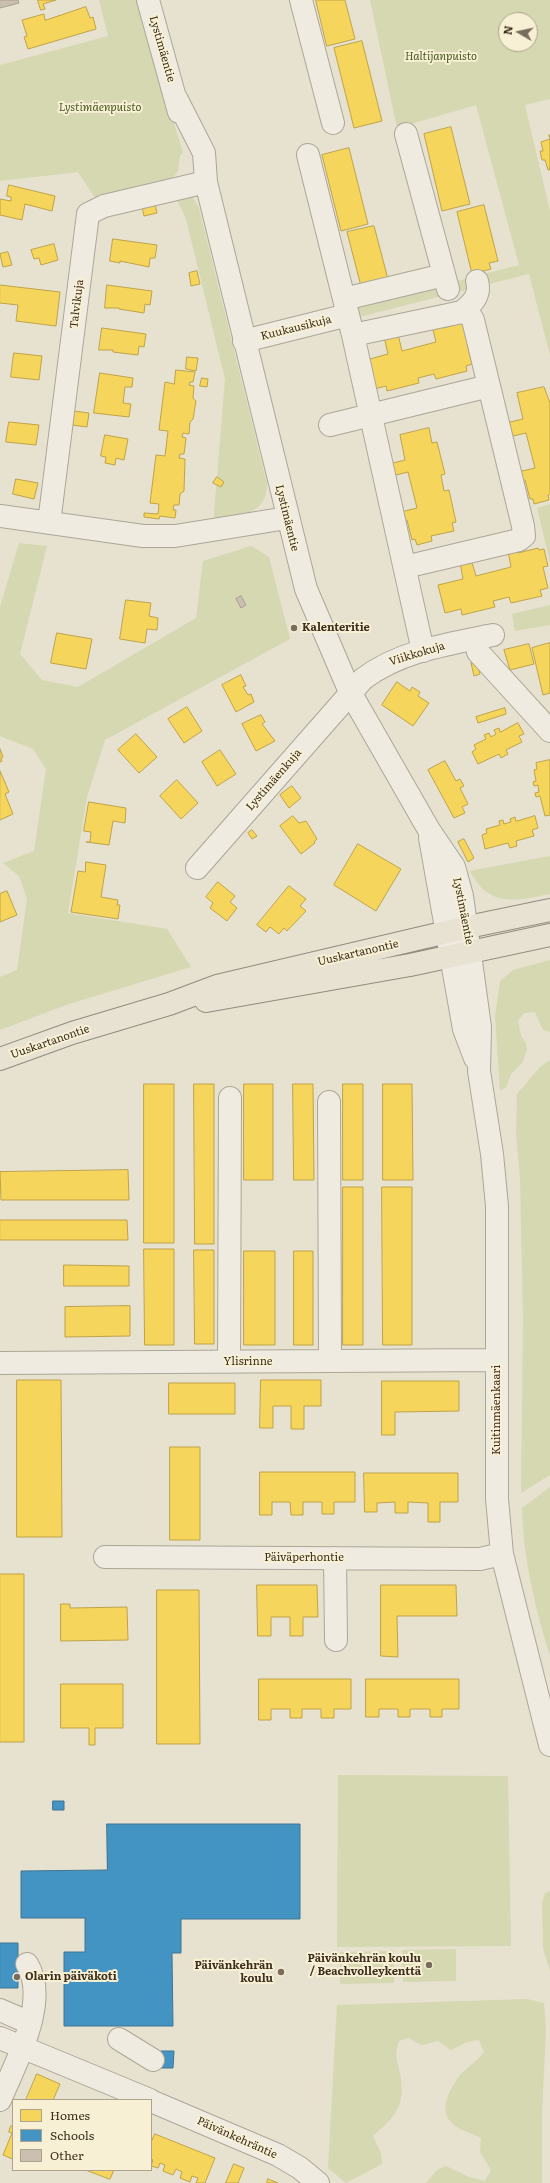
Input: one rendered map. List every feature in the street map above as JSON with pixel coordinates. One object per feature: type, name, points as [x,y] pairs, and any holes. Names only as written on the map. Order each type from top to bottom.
[{"type":"main road","name":"Uuskartanontie","points":[[0,1059],[72,1033],[169,1004],[217,986],[446,932],[550,910]]},
{"type":"main road","name":"Uuskartanontie","points":[[169,1004],[219,1000],[461,954],[550,935]]},
{"type":"street","name":"Lystimäentie","points":[[148,0],[176,98],[189,156],[206,182],[287,518],[306,589],[350,692],[429,830],[454,867],[468,927],[461,954]]},
{"type":"street","points":[[301,0],[333,123]]},
{"type":"street","name":"Kuukausikuja","points":[[244,341],[346,307],[446,282],[406,134]]},
{"type":"street","points":[[308,155],[353,336],[423,650]]},
{"type":"street","name":"Talvikuja","points":[[50,515],[88,214],[104,206],[206,182]]},
{"type":"street","points":[[353,336],[462,312],[471,305],[477,296],[479,290],[477,281]]},
{"type":"street","points":[[405,567],[519,540],[524,536],[523,526],[474,320],[470,315],[462,312]]},
{"type":"street","points":[[330,425],[489,386]]},
{"type":"street","points":[[0,516],[143,536],[175,536],[287,518]]},
{"type":"street","name":"Viikkokuja","points":[[350,692],[363,679],[387,663],[423,650],[484,637],[478,652],[550,731]]},
{"type":"street","name":"Lystimäenkuja","points":[[198,868],[350,692]]},
{"type":"street","name":"Lystimäentie","points":[[429,830],[446,932],[461,954]]},
{"type":"street","name":"Kuitinmäenkaari","points":[[461,954],[464,1029],[480,1071],[492,1154],[497,1206],[497,1499],[502,1554],[550,1745]]},
{"type":"street","points":[[229,1362],[230,1098]]},
{"type":"street","points":[[329,1102],[330,1361]]},
{"type":"street","name":"Ylisrinne","points":[[0,1363],[497,1360]]},
{"type":"street","name":"Päiväperhontie","points":[[105,1557],[480,1559],[502,1554]]},
{"type":"street","points":[[335,1558],[336,1640]]},
{"type":"street","points":[[0,2100],[22,2048],[30,2023],[34,1989],[33,1973],[27,1964]]},
{"type":"street","points":[[0,2010],[30,2023]]},
{"type":"street","name":"Päivänkehräntie","points":[[0,2038],[148,2099]]},
{"type":"street","points":[[119,2040],[153,2060]]},
{"type":"street","name":"Päivänkehräntie","points":[[152,2101],[281,2157],[300,2168],[318,2183]]},
{"type":"green space","name":"Lystimäenpuisto","points":[[99,0],[137,0],[183,153],[180,155],[178,171],[170,182],[96,199],[78,172],[0,181],[0,65],[108,36]]},
{"type":"green space","name":"Haltijanpuisto","points":[[370,0],[550,0],[550,99],[525,105],[550,211],[550,355],[529,274],[351,319],[353,308],[519,265],[476,105],[397,128]]},
{"type":"green space","points":[[175,195],[192,196],[199,208],[267,484],[266,494],[262,502],[256,508],[240,517],[213,525],[225,379],[186,219]]},
{"type":"green space","points":[[550,504],[550,562],[537,508]]},
{"type":"green space","points":[[19,543],[47,546],[20,654],[42,680],[78,687],[196,618],[203,561],[251,546],[269,557],[290,639],[105,740],[87,797],[68,913],[167,929],[191,967],[69,1004],[0,1030],[0,977],[17,970],[27,899],[19,876],[3,863],[34,851],[46,769],[33,749],[0,736],[0,607]]},
{"type":"green space","points":[[550,605],[550,625],[515,631],[512,614]]},
{"type":"green space","points":[[550,856],[550,894],[525,899],[507,899],[491,895],[482,888],[469,871]]},
{"type":"green space","points":[[550,960],[550,1032],[543,1030],[535,1012],[524,1013],[518,1021],[521,1036],[526,1043],[527,1050],[522,1063],[511,1074],[506,1088],[500,1090],[495,1016],[500,981],[513,970]]},
{"type":"green space","points":[[550,1060],[550,1475],[521,1493],[523,1320],[520,1179],[516,1132],[517,1094],[540,1067]]},
{"type":"green space","points":[[550,1487],[550,1656],[539,1620],[527,1564],[522,1508]]},
{"type":"green space","points":[[338,1775],[508,1776],[511,1946],[337,1947]]},
{"type":"green space","points":[[550,1891],[550,1971],[543,1948],[542,1903],[545,1893]]},
{"type":"green space","name":"Päivänkehrän koulu / Beachvolleykenttä","points":[[456,1949],[456,1981],[403,1982],[402,1950]]},
{"type":"green space","points":[[394,1951],[394,1983],[340,1984],[340,1952]]},
{"type":"green space","points":[[527,1999],[544,2003],[546,2029],[542,2114],[542,2183],[426,2183],[437,2170],[446,2166],[469,2177],[485,2181],[491,2170],[480,2152],[481,2138],[454,2125],[447,2117],[446,2111],[447,2098],[456,2080],[484,2052],[479,2040],[467,2042],[451,2050],[438,2041],[422,2045],[408,2038],[399,2041],[396,2054],[402,2084],[400,2102],[393,2116],[373,2136],[381,2153],[382,2164],[346,2183],[328,2168],[337,2005]]},
{"type":"building: Homes","points":[[38,0],[56,0],[43,4],[45,9],[41,10]]},
{"type":"building: Homes","points":[[316,0],[345,0],[355,39],[327,46]]},
{"type":"building: Homes","points":[[86,7],[90,18],[93,17],[96,29],[28,49],[24,37],[27,36],[22,20],[44,14],[45,20]]},
{"type":"building: Homes","points":[[362,41],[382,121],[354,128],[334,48]]},
{"type":"building: Homes","points":[[451,127],[470,204],[442,211],[424,134]]},
{"type":"building: Homes","points":[[550,139],[550,170],[548,170],[545,160],[542,160],[540,151],[543,151],[541,142]]},
{"type":"building: Homes","points":[[349,148],[368,224],[341,231],[322,155]]},
{"type":"building: Homes","points":[[9,185],[55,196],[52,211],[25,204],[22,220],[0,215],[0,199],[11,201],[11,197],[7,196]]},
{"type":"building: Homes","points":[[155,204],[157,213],[144,216],[142,207]]},
{"type":"building: Homes","points":[[484,205],[498,261],[489,263],[491,269],[472,274],[457,212]]},
{"type":"building: Homes","points":[[374,226],[389,283],[362,290],[347,232]]},
{"type":"building: Homes","points":[[113,239],[157,245],[155,258],[150,258],[149,267],[120,261],[120,263],[110,261]]},
{"type":"building: Homes","points":[[54,244],[58,260],[41,265],[39,258],[34,259],[31,250]]},
{"type":"building: Homes","points":[[8,252],[12,265],[3,267],[0,254]]},
{"type":"building: Homes","points":[[197,271],[200,284],[191,286],[189,273]]},
{"type":"building: Homes","points":[[0,285],[60,292],[56,326],[16,321],[18,305],[0,303]]},
{"type":"building: Homes","points":[[107,285],[152,291],[150,305],[145,304],[144,313],[119,308],[105,308]]},
{"type":"building: Homes","points":[[442,323],[443,328],[462,323],[463,327],[470,325],[474,342],[467,344],[472,364],[466,366],[467,371],[436,379],[434,374],[418,378],[419,383],[387,391],[386,386],[370,390],[363,361],[388,354],[384,337],[398,334],[402,351],[436,342],[432,326]]},
{"type":"building: Homes","points":[[102,328],[146,334],[144,347],[139,346],[138,355],[113,352],[113,350],[99,350]]},
{"type":"building: Homes","points":[[14,353],[42,356],[39,380],[11,377]]},
{"type":"building: Homes","points":[[187,357],[198,358],[196,371],[186,369]]},
{"type":"building: Homes","points":[[176,370],[195,372],[193,382],[190,382],[189,385],[194,386],[193,398],[196,401],[193,419],[190,422],[189,434],[183,433],[182,437],[186,438],[184,454],[180,454],[179,458],[185,459],[184,491],[180,494],[179,505],[174,505],[173,510],[176,510],[175,518],[160,516],[159,519],[144,517],[144,513],[158,514],[159,504],[150,503],[156,455],[165,456],[168,431],[159,430],[165,382],[174,384]]},
{"type":"building: Homes","points":[[100,373],[133,378],[132,387],[125,387],[123,403],[131,404],[129,417],[94,413]]},
{"type":"building: Homes","points":[[202,378],[208,379],[207,387],[200,386]]},
{"type":"building: Homes","points":[[544,387],[550,403],[550,494],[548,495],[549,500],[534,504],[533,499],[530,499],[525,480],[520,481],[518,472],[535,468],[526,433],[509,437],[506,423],[523,419],[517,393]]},
{"type":"building: Homes","points":[[74,411],[89,413],[87,427],[72,425]]},
{"type":"building: Homes","points":[[9,422],[39,425],[36,445],[6,442]]},
{"type":"building: Homes","points":[[429,428],[432,443],[437,442],[445,474],[441,475],[444,491],[449,490],[456,522],[452,523],[454,531],[431,536],[432,541],[417,545],[415,539],[412,540],[407,520],[403,521],[401,512],[417,508],[408,472],[392,476],[389,464],[405,460],[400,435]]},
{"type":"building: Homes","points":[[105,435],[128,439],[124,460],[116,458],[115,465],[105,463],[106,457],[101,456]]},
{"type":"building: Homes","points":[[217,477],[224,482],[221,487],[213,483]]},
{"type":"building: Homes","points":[[16,479],[38,483],[34,499],[13,494]]},
{"type":"building: Homes","points":[[517,548],[518,553],[538,548],[539,550],[544,549],[548,566],[543,567],[548,588],[540,590],[542,596],[511,603],[509,597],[493,601],[495,607],[462,615],[461,609],[445,613],[438,585],[463,579],[460,562],[471,559],[476,576],[511,567],[508,551]]},
{"type":"building: Homes","points":[[126,600],[151,603],[149,616],[158,618],[157,630],[147,629],[145,643],[120,639]]},
{"type":"building: Homes","points":[[57,633],[92,639],[86,669],[51,663]]},
{"type":"building: Homes","points":[[550,643],[550,693],[543,695],[532,648]]},
{"type":"building: Homes","points":[[529,644],[534,664],[510,670],[504,650]]},
{"type":"building: Homes","points":[[477,662],[480,674],[474,676],[471,663]]},
{"type":"building: Homes","points":[[241,675],[246,686],[243,687],[248,695],[251,694],[254,702],[236,712],[222,685]]},
{"type":"building: Homes","points":[[397,682],[410,691],[412,687],[420,692],[418,696],[429,703],[413,726],[382,705]]},
{"type":"building: Homes","points":[[187,707],[202,731],[184,743],[168,719]]},
{"type":"building: Homes","points":[[505,708],[506,714],[478,723],[476,717]]},
{"type":"building: Homes","points":[[261,715],[265,722],[262,724],[275,741],[256,751],[242,724]]},
{"type":"building: Homes","points":[[518,723],[524,734],[519,736],[522,742],[506,750],[508,754],[501,758],[499,754],[478,764],[472,752],[476,749],[474,745],[486,739],[484,735],[489,733],[491,737],[496,734],[494,730],[499,728],[500,732]]},
{"type":"building: Homes","points":[[136,734],[157,757],[139,773],[118,750]]},
{"type":"building: Homes","points":[[0,749],[3,757],[1,758],[2,761],[0,762]]},
{"type":"building: Homes","points":[[220,750],[236,774],[217,786],[202,762]]},
{"type":"building: Homes","points":[[550,760],[550,815],[545,816],[540,796],[536,797],[535,793],[539,792],[538,785],[534,786],[533,782],[536,781],[534,770],[537,769],[536,763]]},
{"type":"building: Homes","points":[[445,761],[456,781],[460,779],[464,786],[460,788],[468,804],[462,807],[465,813],[454,818],[428,770]]},
{"type":"building: Homes","points":[[0,771],[9,792],[5,794],[13,814],[0,820]]},
{"type":"building: Homes","points":[[177,780],[198,803],[181,819],[160,796]]},
{"type":"building: Homes","points":[[292,786],[301,798],[289,808],[280,795]]},
{"type":"building: Homes","points":[[89,802],[126,808],[125,823],[113,821],[109,845],[86,842],[90,842],[91,832],[84,831]]},
{"type":"building: Homes","points":[[293,816],[299,823],[306,821],[317,839],[314,842],[315,843],[301,854],[280,826]]},
{"type":"building: Homes","points":[[535,816],[538,828],[532,830],[534,836],[516,841],[517,846],[510,848],[508,843],[485,849],[482,835],[487,833],[486,829],[500,825],[499,821],[503,820],[504,824],[511,822],[510,819],[515,817],[516,821]]},
{"type":"building: Homes","points":[[252,830],[257,836],[252,839],[248,833]]},
{"type":"building: Homes","points":[[464,839],[474,858],[468,862],[458,842]]},
{"type":"building: Homes","points":[[358,844],[401,869],[376,911],[334,885]]},
{"type":"building: Homes","points":[[86,862],[106,865],[101,897],[118,900],[117,905],[120,905],[118,919],[71,912],[78,871],[85,872]]},
{"type":"building: Homes","points":[[218,882],[235,896],[230,902],[237,908],[227,921],[210,908],[213,903],[206,897]]},
{"type":"building: Homes","points":[[289,886],[306,899],[300,906],[306,911],[287,931],[284,928],[279,934],[270,927],[266,932],[257,925]]},
{"type":"building: Homes","points":[[7,891],[17,915],[0,922],[0,894]]},
{"type":"building: Homes","points":[[144,1084],[174,1084],[174,1243],[144,1243]]},
{"type":"building: Homes","points":[[194,1084],[214,1084],[214,1244],[195,1244]]},
{"type":"building: Homes","points":[[244,1084],[273,1084],[273,1180],[244,1180]]},
{"type":"building: Homes","points":[[293,1084],[313,1084],[314,1180],[294,1180]]},
{"type":"building: Homes","points":[[343,1084],[363,1084],[363,1180],[343,1180]]},
{"type":"building: Homes","points":[[383,1084],[412,1084],[413,1180],[383,1180]]},
{"type":"building: Homes","points":[[128,1170],[129,1200],[1,1200],[0,1172]]},
{"type":"building: Homes","points":[[343,1187],[363,1187],[363,1345],[343,1345]]},
{"type":"building: Homes","points":[[382,1187],[412,1187],[412,1345],[383,1345]]},
{"type":"building: Homes","points":[[0,1220],[127,1220],[128,1240],[0,1240]]},
{"type":"building: Homes","points":[[144,1249],[174,1249],[174,1345],[145,1345]]},
{"type":"building: Homes","points":[[194,1250],[214,1250],[214,1344],[195,1344]]},
{"type":"building: Homes","points":[[244,1251],[275,1251],[275,1345],[244,1345]]},
{"type":"building: Homes","points":[[294,1251],[313,1251],[313,1345],[294,1345]]},
{"type":"building: Homes","points":[[64,1265],[129,1266],[129,1286],[64,1286]]},
{"type":"building: Homes","points":[[130,1306],[130,1336],[65,1337],[65,1307]]},
{"type":"building: Homes","points":[[17,1380],[61,1380],[62,1537],[17,1537]]},
{"type":"building: Homes","points":[[261,1380],[321,1380],[321,1406],[304,1406],[304,1429],[291,1429],[291,1406],[273,1406],[273,1428],[260,1428]]},
{"type":"building: Homes","points":[[382,1381],[459,1381],[459,1411],[395,1412],[395,1435],[382,1435]]},
{"type":"building: Homes","points":[[169,1383],[235,1383],[235,1414],[169,1414]]},
{"type":"building: Homes","points":[[170,1447],[200,1447],[200,1540],[170,1540]]},
{"type":"building: Homes","points":[[260,1472],[355,1472],[355,1502],[334,1502],[334,1514],[322,1514],[322,1502],[303,1502],[303,1515],[291,1515],[290,1502],[272,1502],[272,1515],[260,1515]]},
{"type":"building: Homes","points":[[364,1473],[458,1473],[458,1502],[440,1502],[440,1522],[428,1522],[428,1503],[408,1502],[408,1513],[395,1513],[395,1502],[377,1503],[377,1512],[365,1512]]},
{"type":"building: Homes","points":[[0,1574],[24,1574],[24,1742],[0,1742]]},
{"type":"building: Homes","points":[[257,1585],[317,1585],[318,1617],[303,1617],[303,1636],[290,1636],[290,1617],[271,1617],[271,1636],[258,1636]]},
{"type":"building: Homes","points":[[381,1585],[456,1585],[457,1616],[397,1616],[398,1657],[381,1656]]},
{"type":"building: Homes","points":[[157,1590],[199,1590],[200,1744],[157,1744]]},
{"type":"building: Homes","points":[[61,1604],[70,1604],[70,1608],[127,1607],[128,1640],[61,1641]]},
{"type":"building: Homes","points":[[259,1679],[351,1679],[351,1709],[334,1709],[334,1718],[321,1718],[321,1709],[302,1709],[302,1718],[290,1718],[290,1709],[271,1709],[271,1720],[259,1720]]},
{"type":"building: Homes","points":[[366,1679],[459,1679],[459,1709],[442,1709],[442,1717],[430,1717],[430,1709],[410,1709],[410,1717],[398,1717],[398,1709],[379,1709],[379,1717],[366,1717]]},
{"type":"building: Homes","points":[[61,1684],[123,1684],[123,1728],[95,1728],[95,1745],[89,1745],[89,1728],[61,1728]]},
{"type":"building: Homes","points":[[37,2074],[60,2084],[53,2099],[26,2099]]},
{"type":"building: Homes","points":[[11,2126],[12,2133],[9,2132]]},
{"type":"building: Homes","points":[[12,2133],[12,2159],[3,2155]]},
{"type":"building: Homes","points":[[155,2134],[215,2158],[205,2183],[196,2183],[198,2178],[192,2176],[190,2182],[180,2178],[182,2172],[176,2169],[173,2175],[163,2171],[165,2165],[160,2163],[158,2168],[152,2166],[152,2141]]},
{"type":"building: Homes","points":[[234,2164],[244,2168],[238,2183],[226,2183]]},
{"type":"building: Homes","points":[[89,2171],[114,2171],[110,2179]]},
{"type":"building: Homes","points":[[268,2179],[278,2183],[267,2183]]},
{"type":"building: Schools","points":[[53,1801],[64,1801],[64,1810],[53,1810]]},
{"type":"building: Schools","points":[[107,1824],[300,1824],[300,1919],[181,1919],[181,1953],[172,1953],[173,2026],[64,2026],[64,1952],[85,1952],[85,1918],[21,1918],[21,1871],[107,1870]]},
{"type":"building: Schools","points":[[0,1943],[18,1943],[18,1988],[0,1988]]},
{"type":"building: Schools","points":[[161,2051],[174,2051],[173,2068],[161,2068]]},
{"type":"building: Other","points":[[0,0],[18,0],[19,3],[0,8]]},
{"type":"building: Other","points":[[241,596],[246,605],[241,608],[236,599]]},
{"type":"place","name":"Kalenteritie","points":[[294,628]]},
{"type":"place","name":"Päivänkehrän koulu / Beachvolleykenttä","points":[[429,1965]]},
{"type":"place","name":"Päivänkehrän koulu","points":[[281,1972]]},
{"type":"place","name":"Olarin päiväkoti","points":[[17,1977]]}]
